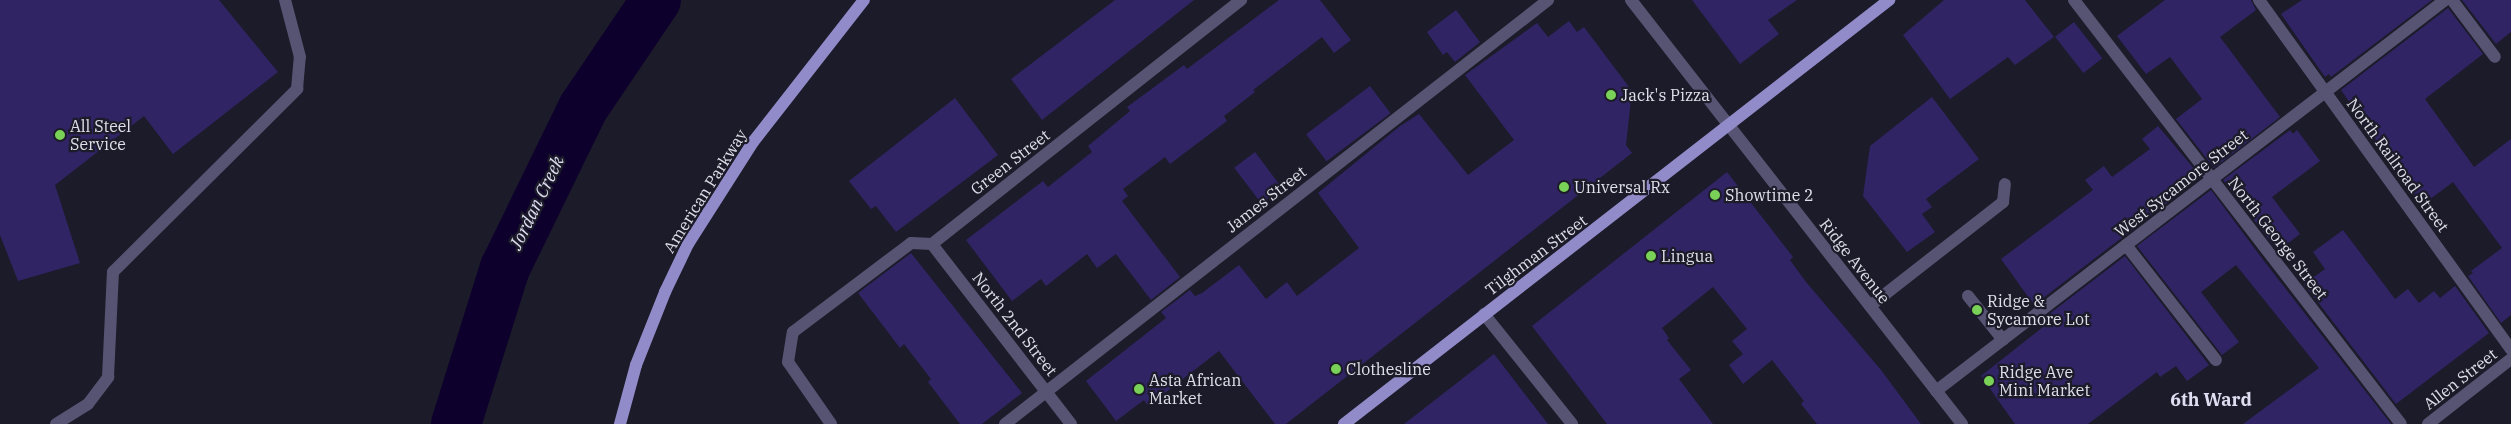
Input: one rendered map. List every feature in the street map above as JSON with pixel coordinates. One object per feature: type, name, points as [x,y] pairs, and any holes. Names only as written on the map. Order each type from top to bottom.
[{"type":"main road","name":"American Parkway","points":[[620,424],[636,366],[665,292],[688,244],[754,142],[864,0]]},
{"type":"main road","name":"Tilghman Street","points":[[1344,424],[1484,314],[1573,248],[1727,124],[1889,0]]},
{"type":"street","points":[[56,424],[88,404],[108,377],[113,272],[298,89],[300,57],[285,0]]},
{"type":"street","name":"Green Street","points":[[932,244],[1241,0]]},
{"type":"street","name":"James Street","points":[[1005,424],[1548,0]]},
{"type":"street","name":"Ridge Avenue","points":[[1631,0],[1962,424]]},
{"type":"street","name":"North George Street","points":[[2074,0],[2401,424]]},
{"type":"street","name":"North Railroad Street","points":[[2259,0],[2511,350]]},
{"type":"street","points":[[2443,1],[2495,57]]},
{"type":"street","name":"West Sycamore Street","points":[[1936,391],[2443,1]]},
{"type":"street","points":[[1870,306],[2003,202],[2005,184]]},
{"type":"street","points":[[831,424],[788,362],[794,332],[911,243],[932,244]]},
{"type":"street","name":"North 2nd Street","points":[[932,244],[1071,424]]},
{"type":"street","points":[[2126,245],[2216,360]]},
{"type":"street","points":[[1968,296],[2003,340]]},
{"type":"street","points":[[1484,314],[1572,424]]},
{"type":"street","name":"Allen Street","points":[[2428,424],[2511,359]]},
{"type":"building","name":"All Steel Service","points":[[0,0],[219,0],[278,72],[173,154],[144,116],[55,185],[80,263],[18,281],[0,235]]},
{"type":"building","points":[[1115,0],[1194,0],[1042,120],[1011,79]]},
{"type":"building","points":[[1279,0],[1320,0],[1351,40],[1334,53],[1322,37],[1253,90],[1255,92],[1224,116],[1227,121],[1170,164],[1165,157],[1123,189],[1128,196],[1122,201],[1180,277],[1151,300],[1116,254],[1097,268],[1087,254],[1046,286],[1041,279],[1012,301],[966,240],[1043,181],[1048,187],[1092,152],[1088,146],[1130,111],[1127,107],[1184,65],[1187,69]]},
{"type":"building","points":[[1692,0],[1797,0],[1768,20],[1779,34],[1740,64]]},
{"type":"building","points":[[1944,0],[2025,0],[2054,37],[2015,65],[2008,57],[1950,99],[1903,35]]},
{"type":"building","points":[[2165,0],[2251,0],[2256,10],[2220,37],[2280,117],[2214,168],[2176,119],[2202,99],[2170,57],[2146,74],[2117,36]]},
{"type":"building","points":[[2302,0],[2432,0],[2331,77],[2329,74],[2325,77],[2281,14]]},
{"type":"building","points":[[2462,0],[2511,0],[2511,32],[2496,44]]},
{"type":"building","points":[[2448,8],[2483,54],[2425,99],[2474,167],[2511,139],[2511,315],[2501,323],[2468,276],[2473,273],[2471,271],[2502,248],[2453,182],[2421,206],[2341,90]]},
{"type":"building","points":[[1456,10],[1480,42],[1455,62],[1447,52],[1443,55],[1427,32]]},
{"type":"building","points":[[1569,21],[1577,32],[1584,27],[1632,91],[1626,145],[1632,153],[1286,424],[1275,424],[1219,351],[1148,406],[1144,400],[1116,421],[1086,381],[1166,318],[1161,312],[1190,290],[1195,296],[1202,293],[1239,265],[1266,299],[1287,282],[1297,296],[1359,248],[1318,193],[1400,126],[1419,114],[1468,175],[1514,140],[1465,75],[1537,23],[1548,37]]},
{"type":"building","points":[[2074,22],[2102,58],[2083,73],[2055,37]]},
{"type":"building","points":[[1370,86],[1390,113],[1327,161],[1306,134]]},
{"type":"building","points":[[1932,97],[1979,159],[1926,199],[1932,207],[1922,214],[1935,232],[1907,252],[1863,196],[1870,146]]},
{"type":"building","points":[[955,98],[998,155],[896,232],[876,206],[871,209],[849,181]]},
{"type":"building","points":[[2158,126],[2201,177],[2034,305],[2001,259],[2093,190],[2085,180],[2104,166],[2112,177],[2150,149],[2142,139]]},
{"type":"building","points":[[2290,130],[2293,134],[2297,130],[2320,161],[2272,197],[2300,234],[2278,251],[2223,180]]},
{"type":"building","points":[[1255,152],[1282,188],[1261,204],[1234,168]]},
{"type":"building","points":[[1727,172],[1793,257],[1790,260],[1806,282],[1881,370],[1921,424],[1817,424],[1801,404],[1804,401],[1772,360],[1743,384],[1729,365],[1743,354],[1732,341],[1747,329],[1713,287],[1662,328],[1669,338],[1667,340],[1691,370],[1679,379],[1713,424],[1607,424],[1532,326]]},
{"type":"building","points":[[2211,190],[2391,424],[2243,424],[2319,368],[2236,265],[2201,292],[2239,342],[2222,355],[2137,246]]},
{"type":"building","points":[[2343,230],[2395,299],[2408,289],[2419,303],[2434,291],[2440,298],[2455,286],[2489,333],[2396,404],[2304,284],[2325,269],[2313,252]]},
{"type":"building","points":[[911,253],[1022,393],[982,424],[960,424],[928,382],[931,379],[904,344],[900,348],[858,293]]},
{"type":"building","points":[[2125,256],[2209,365],[2187,381],[2176,366],[2160,377],[2157,372],[2088,424],[2015,424],[1981,376],[2048,323],[2044,318]]},
{"type":"building","points":[[1494,354],[1548,424],[1404,424],[1462,379]]},
{"type":"waterway","name":"Jordan Creek","points":[[456,424],[505,268],[583,108],[656,0]]},
{"type":"place","name":"Jack's Pizza","points":[[1611,95]]},
{"type":"place","name":"All Steel Service","points":[[60,135]]},
{"type":"place","name":"Universal Rx","points":[[1564,187]]},
{"type":"place","name":"Showtime 2","points":[[1715,195]]},
{"type":"place","name":"Lingua","points":[[1651,256]]},
{"type":"place","name":"Ridge & Sycamore Lot","points":[[1977,310]]},
{"type":"place","name":"Clothesline","points":[[1336,369]]},
{"type":"place","name":"Ridge Ave Mini Market","points":[[1989,381]]},
{"type":"place","name":"Asta African Market","points":[[1139,389]]},
{"type":"district","name":"6th Ward","points":[[2211,400]]}]
